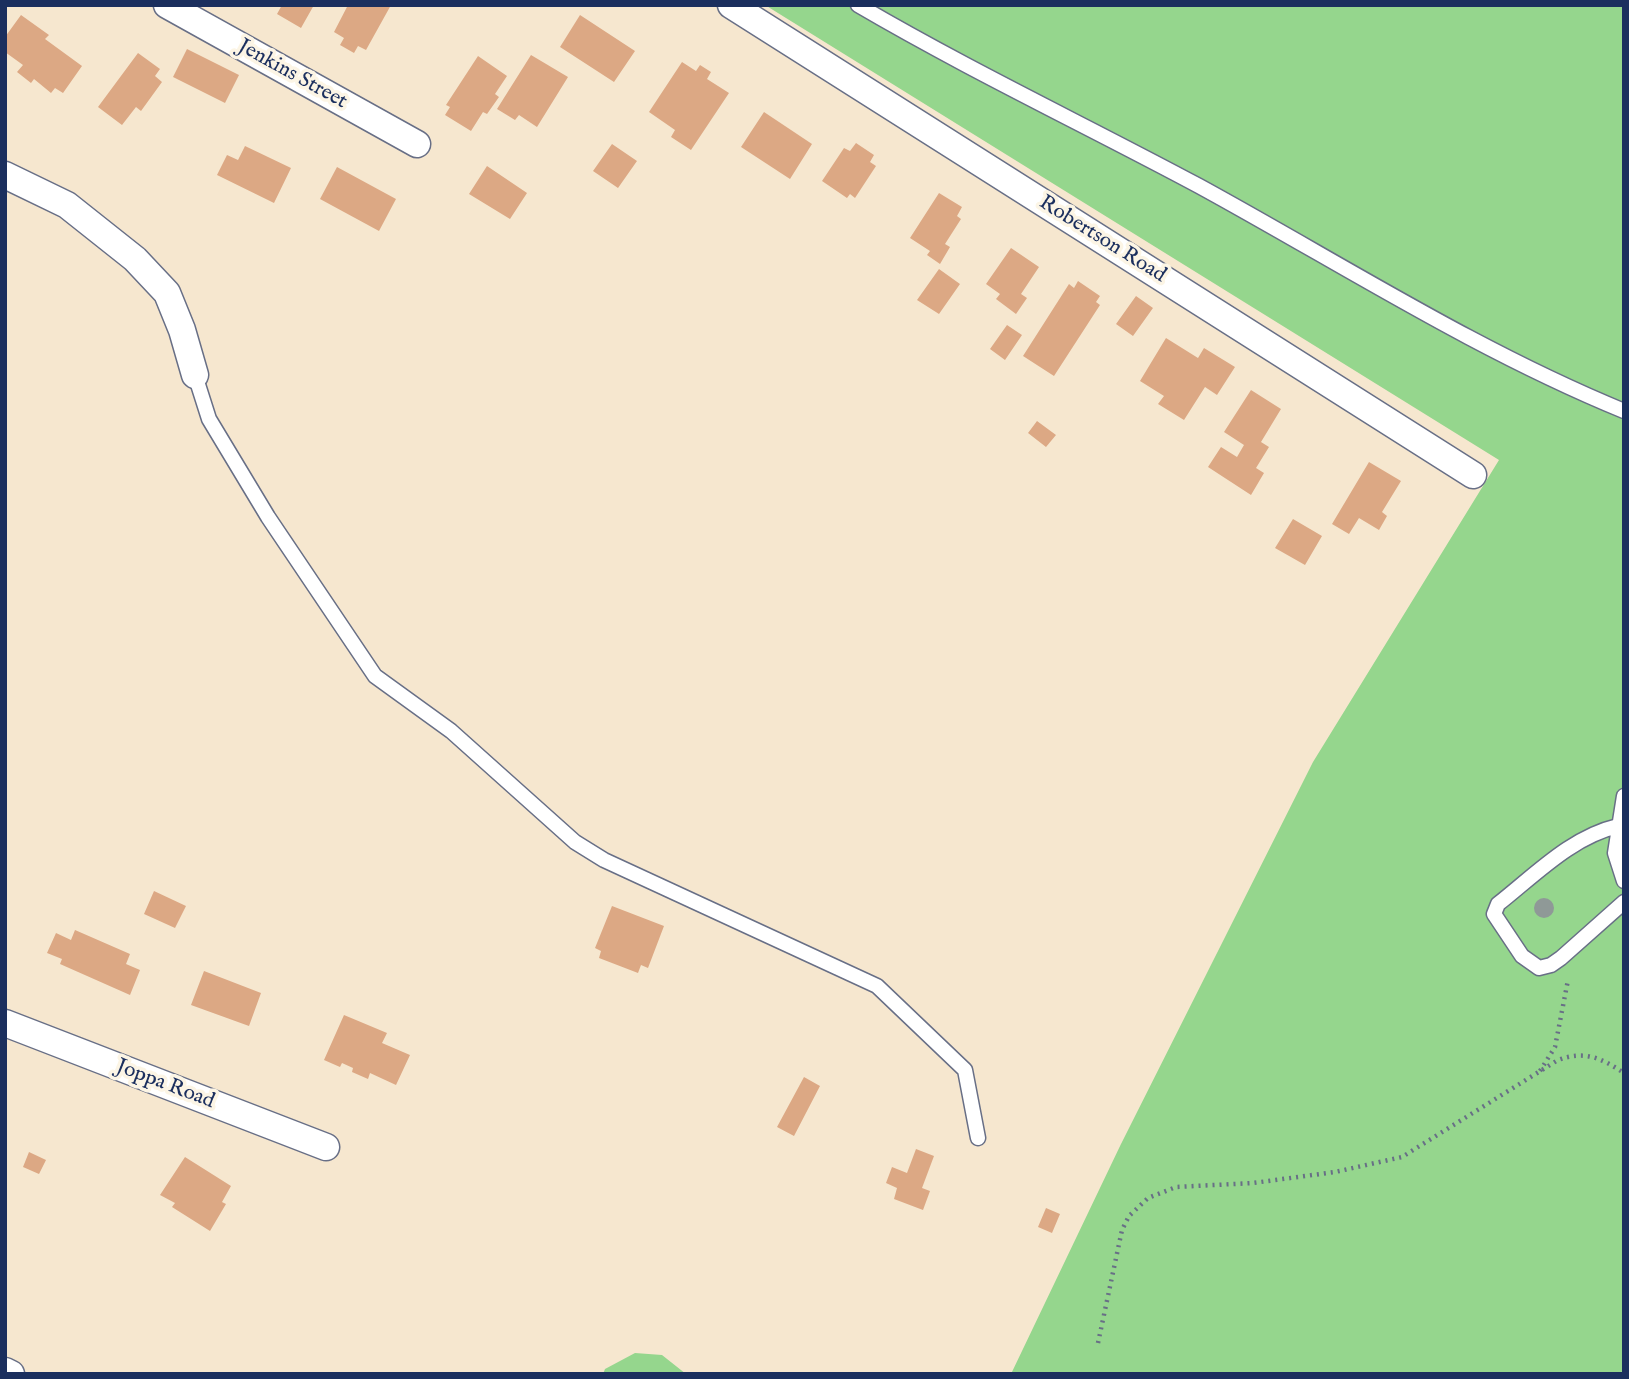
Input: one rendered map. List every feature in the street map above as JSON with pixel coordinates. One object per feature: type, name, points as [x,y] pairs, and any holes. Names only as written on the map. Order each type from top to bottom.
[{"type":"street","name":"Jenkins Street","points":[[167,5],[417,144]]},
{"type":"street","name":"Robertson Road","points":[[730,5],[1473,475]]},
{"type":"street","points":[[5,175],[67,205],[135,258],[167,293],[182,330],[195,375]]},
{"type":"street","name":"Joppa Road","points":[[5,1023],[326,1147]]},
{"type":"street","points":[[5,1371],[11,1374]]},
{"type":"lane","points":[[858,5],[917,40],[1199,187],[1507,360],[1624,411]]},
{"type":"lane","points":[[195,375],[209,419],[268,517],[375,676],[451,731],[575,842],[604,860],[877,986],[965,1070],[978,1139]]},
{"type":"lane","points":[[1624,796],[1615,853],[1624,881]]},
{"type":"lane","points":[[1618,826],[1595,831],[1573,845],[1493,909],[1522,956],[1539,968],[1551,965],[1624,902]]},
{"type":"path","points":[[1540,1072],[1555,1047],[1562,1021],[1568,986],[1568,951]]},
{"type":"path","points":[[1098,1343],[1122,1230],[1129,1216],[1148,1198],[1176,1187],[1253,1183],[1335,1172],[1402,1157],[1558,1060],[1586,1054],[1604,1060],[1624,1073]]},
{"type":"green space","points":[[765,5],[1624,5],[1624,1374],[1011,1374],[1121,1144],[1313,762],[1499,460]]},
{"type":"green space","points":[[635,1353],[662,1355],[686,1374],[603,1374],[605,1369]]},
{"type":"building","points":[[282,5],[314,5],[301,28],[277,14]]},
{"type":"building","points":[[348,5],[391,5],[366,50],[358,46],[354,53],[340,45],[344,38],[334,32]]},
{"type":"building","points":[[21,15],[49,35],[45,39],[82,66],[63,93],[55,88],[51,93],[34,79],[31,83],[17,72],[23,65],[5,52],[5,37]]},
{"type":"building","points":[[580,15],[635,51],[614,82],[560,47]]},
{"type":"building","points":[[187,49],[239,75],[225,103],[173,77]]},
{"type":"building","points":[[138,53],[160,69],[155,76],[162,82],[141,111],[136,107],[122,125],[98,107]]},
{"type":"building","points":[[531,55],[568,77],[537,127],[519,115],[515,120],[497,109]]},
{"type":"building","points":[[478,56],[507,76],[495,94],[499,97],[487,114],[483,112],[471,131],[445,115],[450,107],[446,105]]},
{"type":"building","points":[[682,62],[696,71],[700,65],[711,72],[707,79],[729,93],[691,150],[671,137],[675,130],[649,112]]},
{"type":"building","points":[[764,112],[812,144],[790,179],[741,147]]},
{"type":"building","points":[[856,143],[874,155],[870,162],[876,166],[855,198],[850,194],[847,198],[822,181],[844,148],[850,151]]},
{"type":"building","points":[[612,144],[637,161],[618,188],[593,171]]},
{"type":"building","points":[[245,146],[291,168],[274,203],[217,175],[227,155],[238,160]]},
{"type":"building","points":[[487,166],[527,193],[510,219],[469,194]]},
{"type":"building","points":[[337,167],[396,199],[379,231],[320,199]]},
{"type":"building","points":[[939,193],[962,207],[957,216],[961,219],[945,244],[950,247],[940,264],[927,255],[930,251],[910,238]]},
{"type":"building","points":[[1011,248],[1039,267],[1021,294],[1027,298],[1016,314],[996,299],[1000,294],[986,284]]},
{"type":"building","points":[[939,269],[960,284],[939,314],[917,300]]},
{"type":"building","points":[[1078,281],[1100,296],[1096,302],[1100,305],[1054,376],[1023,356],[1069,284],[1074,288]]},
{"type":"building","points":[[1136,296],[1153,308],[1133,336],[1116,324]]},
{"type":"building","points":[[1007,325],[1022,335],[1005,360],[990,349]]},
{"type":"building","points":[[1166,338],[1198,358],[1204,348],[1235,367],[1217,395],[1205,387],[1184,420],[1158,404],[1164,396],[1140,381]]},
{"type":"building","points":[[1251,390],[1281,409],[1261,442],[1269,447],[1256,468],[1264,473],[1251,495],[1208,467],[1221,447],[1237,457],[1244,445],[1224,432]]},
{"type":"building","points":[[1037,421],[1056,435],[1046,447],[1028,433]]},
{"type":"building","points":[[1369,462],[1401,481],[1382,512],[1387,516],[1379,530],[1359,518],[1349,534],[1332,524]]},
{"type":"building","points":[[1293,519],[1322,536],[1305,565],[1275,548]]},
{"type":"building","points":[[154,891],[186,906],[175,928],[144,914]]},
{"type":"building","points":[[612,906],[664,926],[648,968],[641,965],[638,973],[599,958],[601,951],[595,948]]},
{"type":"building","points":[[75,930],[130,954],[126,964],[140,970],[130,995],[60,964],[62,959],[47,953],[56,933],[71,940]]},
{"type":"building","points":[[204,971],[261,993],[249,1026],[191,1005]]},
{"type":"building","points":[[344,1015],[387,1033],[382,1043],[410,1055],[396,1085],[370,1073],[368,1079],[352,1072],[353,1068],[342,1063],[340,1067],[324,1060]]},
{"type":"building","points":[[804,1077],[820,1086],[794,1136],[777,1127]]},
{"type":"building","points":[[916,1149],[934,1156],[922,1188],[930,1191],[923,1210],[894,1199],[897,1188],[886,1183],[892,1167],[907,1173]]},
{"type":"building","points":[[29,1152],[46,1160],[39,1174],[23,1167]]},
{"type":"building","points":[[185,1157],[231,1186],[222,1202],[226,1204],[210,1231],[172,1207],[175,1203],[160,1195]]},
{"type":"building","points":[[1046,1208],[1060,1214],[1052,1233],[1038,1227]]}]
